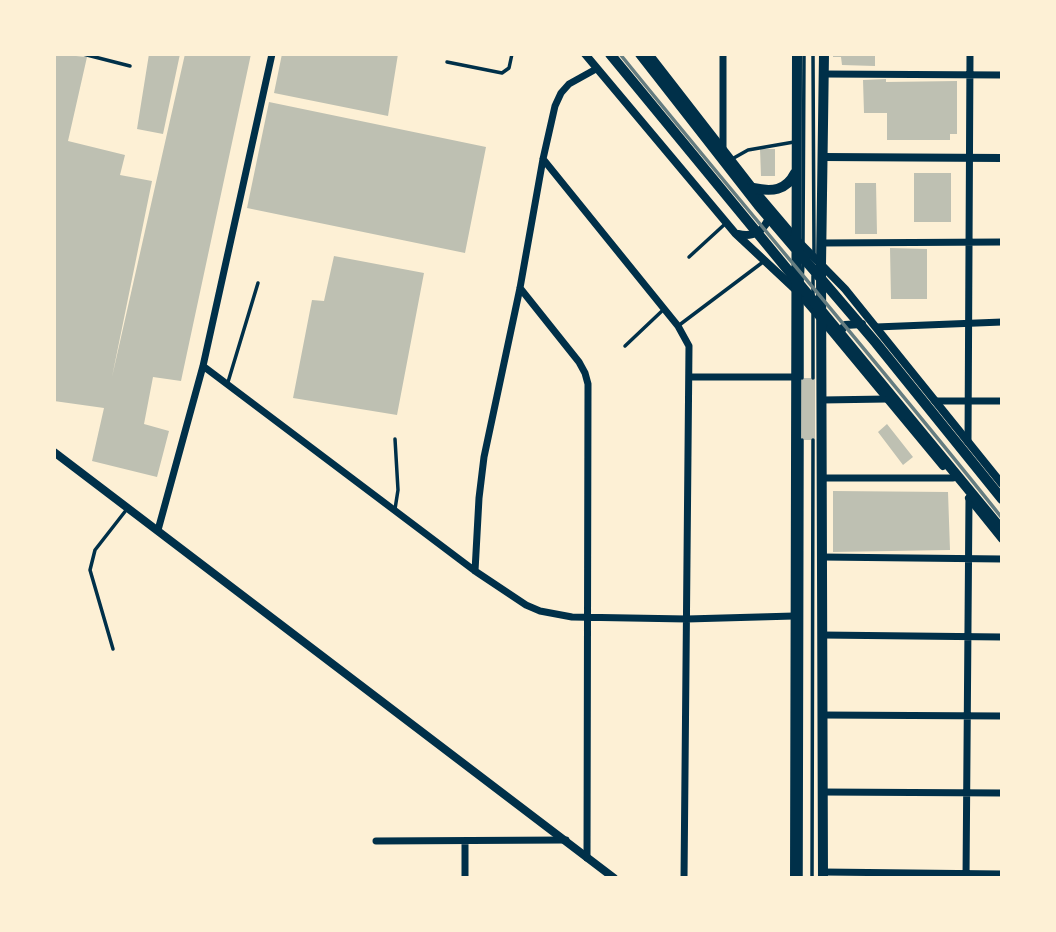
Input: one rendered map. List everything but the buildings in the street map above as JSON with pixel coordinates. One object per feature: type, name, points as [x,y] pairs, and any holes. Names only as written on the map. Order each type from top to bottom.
[{"type":"main road","points":[[610,54],[1002,530]]},
{"type":"main road","points":[[647,54],[758,205],[1002,499]]},
{"type":"main road","points":[[794,878],[794,616],[800,243],[796,170],[797,54]]},
{"type":"main road","points":[[823,875],[822,320],[817,261],[822,243],[824,54]]},
{"type":"main road","points":[[753,188],[776,190],[789,183],[796,170]]},
{"type":"street","points":[[158,530],[204,366],[272,54]]},
{"type":"street","points":[[585,54],[726,223],[822,320],[1002,539]]},
{"type":"street","points":[[647,54],[753,188],[876,327],[1001,481]]},
{"type":"street","points":[[723,54],[723,149]]},
{"type":"street","points":[[968,442],[970,54]]},
{"type":"street","points":[[475,571],[484,457],[520,288],[542,159],[555,106],[561,93],[569,84],[596,69]]},
{"type":"street","points":[[824,74],[1002,75]]},
{"type":"street","points":[[823,157],[1002,158]]},
{"type":"street","points":[[542,159],[664,308],[689,346],[684,878]]},
{"type":"street","points":[[735,233],[757,233],[767,223],[771,209]]},
{"type":"street","points":[[822,243],[1002,242]]},
{"type":"street","points":[[520,288],[586,373],[588,384],[587,858]]},
{"type":"street","points":[[839,342],[839,332],[845,325],[876,327],[1002,322]]},
{"type":"street","points":[[204,366],[475,571],[526,605],[540,611],[587,618],[794,616]]},
{"type":"street","points":[[690,377],[799,377]]},
{"type":"street","points":[[822,400],[887,399]]},
{"type":"street","points":[[935,401],[1002,401]]},
{"type":"street","points":[[54,452],[614,878]]},
{"type":"street","points":[[823,478],[953,478]]},
{"type":"street","points":[[966,876],[969,498]]},
{"type":"street","points":[[822,557],[1002,559]]},
{"type":"street","points":[[822,635],[1002,637]]},
{"type":"street","points":[[822,715],[1002,716]]},
{"type":"street","points":[[822,792],[1002,793]]},
{"type":"street","points":[[376,841],[566,841]]},
{"type":"street","points":[[465,842],[465,878]]},
{"type":"street","points":[[823,875],[1002,874]]},
{"type":"lane","points":[[83,54],[130,66]]},
{"type":"lane","points":[[447,62],[502,73],[509,68],[512,54]]},
{"type":"lane","points":[[800,243],[804,54]]},
{"type":"lane","points":[[813,54],[817,261],[813,310],[813,378]]},
{"type":"lane","points":[[731,159],[748,150],[796,142]]},
{"type":"lane","points":[[689,257],[726,223]]},
{"type":"lane","points":[[678,326],[764,261]]},
{"type":"lane","points":[[228,384],[258,283]]},
{"type":"lane","points":[[625,346],[664,308]]},
{"type":"lane","points":[[395,439],[398,491],[395,511]]},
{"type":"lane","points":[[801,878],[802,440]]},
{"type":"lane","points":[[812,878],[813,440]]},
{"type":"lane","points":[[113,649],[90,570],[95,550],[128,507]]},
{"type":"railway","points":[[620,54],[1002,518]]}]
